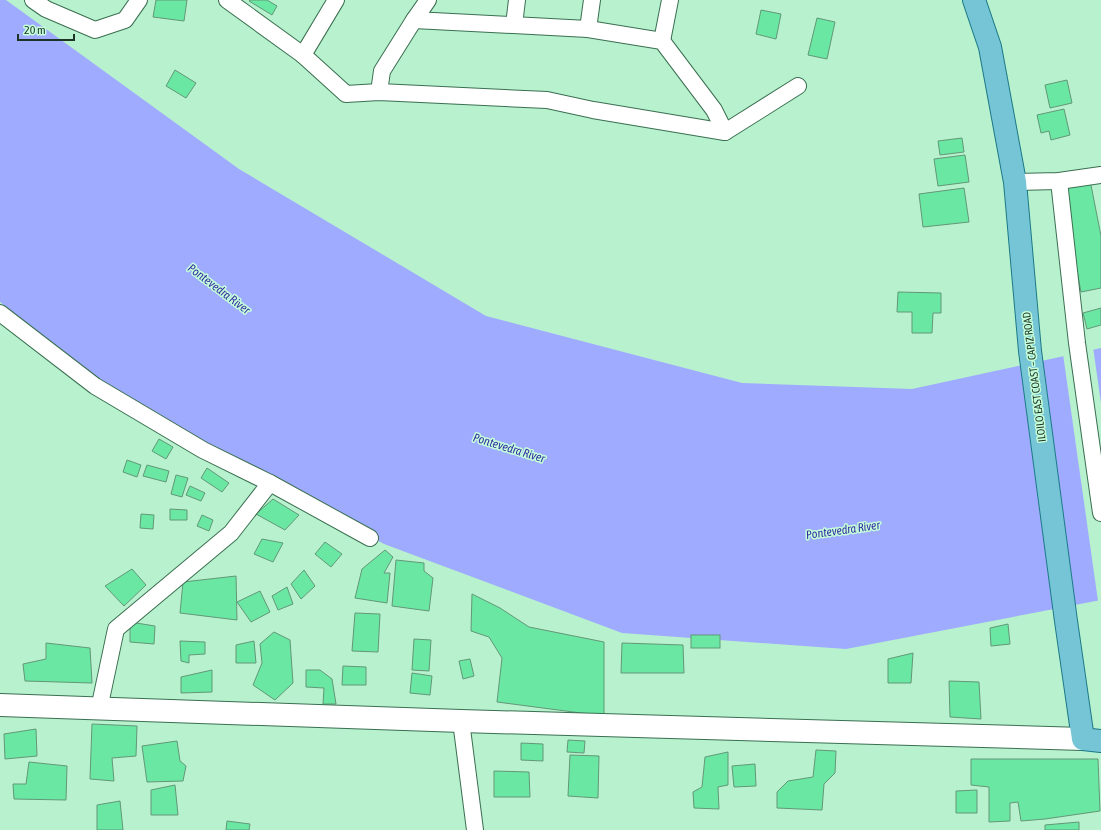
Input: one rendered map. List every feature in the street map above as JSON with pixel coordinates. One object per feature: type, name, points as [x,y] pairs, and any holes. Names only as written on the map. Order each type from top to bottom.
[{"type":"main road","name":"ILOILO EAST COAST – CAPIZ ROAD","points":[[974,0],[990,47],[1015,182],[1030,351],[1066,621],[1092,740]]},
{"type":"main road","points":[[0,705],[461,721],[1092,740]]},
{"type":"street","points":[[33,0],[46,9],[95,30],[125,20],[139,0]]},
{"type":"street","points":[[302,55],[336,0]]},
{"type":"street","points":[[379,92],[382,71],[428,0]]},
{"type":"street","points":[[514,24],[518,0]]},
{"type":"street","points":[[588,29],[592,0]]},
{"type":"street","points":[[662,41],[670,0]]},
{"type":"street","points":[[233,2],[302,55],[346,94],[379,92],[547,100],[593,110],[725,132],[798,86]]},
{"type":"street","points":[[414,20],[588,29],[662,41],[714,110],[725,132]]},
{"type":"street","points":[[1015,182],[1059,181],[1101,176]]},
{"type":"street","points":[[1059,181],[1077,343],[1101,513]]},
{"type":"street","points":[[0,313],[95,386],[203,450],[270,483],[370,538]]},
{"type":"street","points":[[99,709],[116,629],[231,533],[270,483]]},
{"type":"street","points":[[461,721],[475,830]]},
{"type":"water","name":"Pontevedra River","points":[[0,0],[6,0],[239,169],[486,316],[742,383],[912,389],[1101,348],[1101,600],[846,649],[622,633],[384,544],[184,435],[112,392],[0,302]]},
{"type":"pier","points":[[1093,347],[1101,403],[1101,601],[1098,601],[1063,354]]},
{"type":"building","points":[[156,0],[187,0],[184,21],[153,17]]},
{"type":"building","points":[[267,0],[277,6],[272,15],[249,1]]},
{"type":"building","points":[[761,10],[781,14],[776,39],[756,34]]},
{"type":"building","points":[[817,18],[835,22],[827,59],[808,55]]},
{"type":"building","points":[[175,70],[196,83],[186,98],[166,86]]},
{"type":"building","points":[[1067,80],[1072,103],[1050,108],[1045,85]]},
{"type":"building","points":[[1064,109],[1070,135],[1051,140],[1049,131],[1041,133],[1037,115]]},
{"type":"building","points":[[962,138],[964,152],[940,155],[938,141]]},
{"type":"building","points":[[965,155],[969,182],[938,186],[934,159]]},
{"type":"building","points":[[1090,180],[1101,236],[1101,288],[1081,292],[1061,186]]},
{"type":"building","points":[[964,188],[969,222],[923,227],[919,194]]},
{"type":"building","points":[[898,292],[941,293],[941,313],[933,313],[932,333],[912,333],[912,312],[897,312]]},
{"type":"building","points":[[1101,308],[1101,325],[1087,329],[1083,313]]},
{"type":"building","points":[[159,439],[173,447],[166,459],[152,451]]},
{"type":"building","points":[[127,460],[141,465],[137,477],[123,472]]},
{"type":"building","points":[[147,465],[169,471],[166,482],[143,476]]},
{"type":"building","points":[[207,468],[229,483],[222,492],[201,478]]},
{"type":"building","points":[[176,475],[188,478],[182,497],[171,494]]},
{"type":"building","points":[[190,486],[205,493],[201,501],[186,495]]},
{"type":"building","points":[[273,499],[299,515],[285,530],[256,514]]},
{"type":"building","points":[[170,509],[187,510],[187,520],[170,520]]},
{"type":"building","points":[[141,514],[154,515],[153,529],[140,528]]},
{"type":"building","points":[[202,515],[213,520],[209,531],[197,526]]},
{"type":"building","points":[[262,539],[283,543],[273,562],[254,554]]},
{"type":"building","points":[[325,542],[342,554],[331,567],[315,554]]},
{"type":"building","points":[[385,550],[393,557],[384,573],[390,573],[387,603],[355,598],[362,569]]},
{"type":"building","points":[[396,560],[424,563],[424,571],[433,578],[429,611],[392,606]]},
{"type":"building","points":[[132,569],[146,585],[124,606],[105,586]]},
{"type":"building","points":[[304,570],[315,586],[301,599],[291,584]]},
{"type":"building","points":[[236,576],[237,620],[180,613],[183,582]]},
{"type":"building","points":[[287,587],[293,604],[278,610],[272,596]]},
{"type":"building","points":[[260,591],[270,612],[251,622],[237,602]]},
{"type":"building","points":[[472,594],[500,608],[529,627],[604,642],[604,716],[497,702],[502,658],[489,637],[471,631]]},
{"type":"building","points":[[355,613],[380,614],[378,652],[352,651]]},
{"type":"building","points":[[130,622],[155,626],[154,644],[130,642]]},
{"type":"building","points":[[1008,624],[1010,644],[991,646],[990,628]]},
{"type":"building","points":[[274,632],[290,640],[293,683],[275,700],[253,685],[262,663],[260,644]]},
{"type":"building","points":[[691,635],[720,635],[720,648],[691,648]]},
{"type":"building","points":[[414,639],[431,640],[429,671],[412,670]]},
{"type":"building","points":[[180,641],[205,642],[205,654],[189,655],[189,663],[181,661]]},
{"type":"building","points":[[254,641],[256,663],[236,663],[236,645]]},
{"type":"building","points":[[46,643],[90,648],[92,683],[25,681],[23,664],[46,659]]},
{"type":"building","points":[[622,643],[683,645],[684,673],[621,673]]},
{"type":"building","points":[[913,653],[911,683],[888,683],[888,659]]},
{"type":"building","points":[[470,659],[474,676],[463,679],[459,661]]},
{"type":"building","points":[[343,666],[366,667],[366,685],[342,685]]},
{"type":"building","points":[[212,670],[212,692],[181,693],[181,677]]},
{"type":"building","points":[[306,670],[320,670],[332,679],[336,704],[323,704],[324,688],[306,687]]},
{"type":"building","points":[[412,673],[432,676],[430,695],[410,693]]},
{"type":"building","points":[[949,681],[979,682],[981,719],[950,717]]},
{"type":"building","points":[[92,724],[137,726],[136,756],[112,758],[114,781],[90,779]]},
{"type":"building","points":[[36,729],[37,756],[5,759],[4,734]]},
{"type":"building","points":[[568,740],[585,741],[584,753],[567,752]]},
{"type":"building","points":[[177,741],[180,761],[186,766],[183,781],[147,782],[142,746]]},
{"type":"building","points":[[521,743],[543,744],[543,761],[521,760]]},
{"type":"building","points":[[816,750],[836,751],[835,773],[824,784],[822,810],[777,808],[777,792],[788,781],[813,777]]},
{"type":"building","points":[[728,752],[728,785],[718,787],[719,809],[694,808],[693,792],[702,787],[705,757]]},
{"type":"building","points":[[570,755],[599,756],[598,798],[568,796]]},
{"type":"building","points":[[971,759],[1098,759],[1100,811],[1021,821],[1018,802],[1010,803],[1010,821],[989,822],[989,787],[971,785]]},
{"type":"building","points":[[29,762],[67,766],[66,800],[14,799],[13,784],[26,784]]},
{"type":"building","points":[[755,764],[756,786],[734,787],[732,766]]},
{"type":"building","points":[[494,771],[529,772],[530,797],[494,797]]},
{"type":"building","points":[[175,785],[178,815],[151,815],[151,790]]},
{"type":"building","points":[[977,790],[977,813],[956,813],[956,791]]},
{"type":"building","points":[[120,801],[123,830],[97,830],[97,805]]},
{"type":"building","points":[[227,821],[250,824],[249,830],[226,830]]},
{"type":"building","points":[[1079,822],[1079,830],[1045,830],[1045,825]]}]
